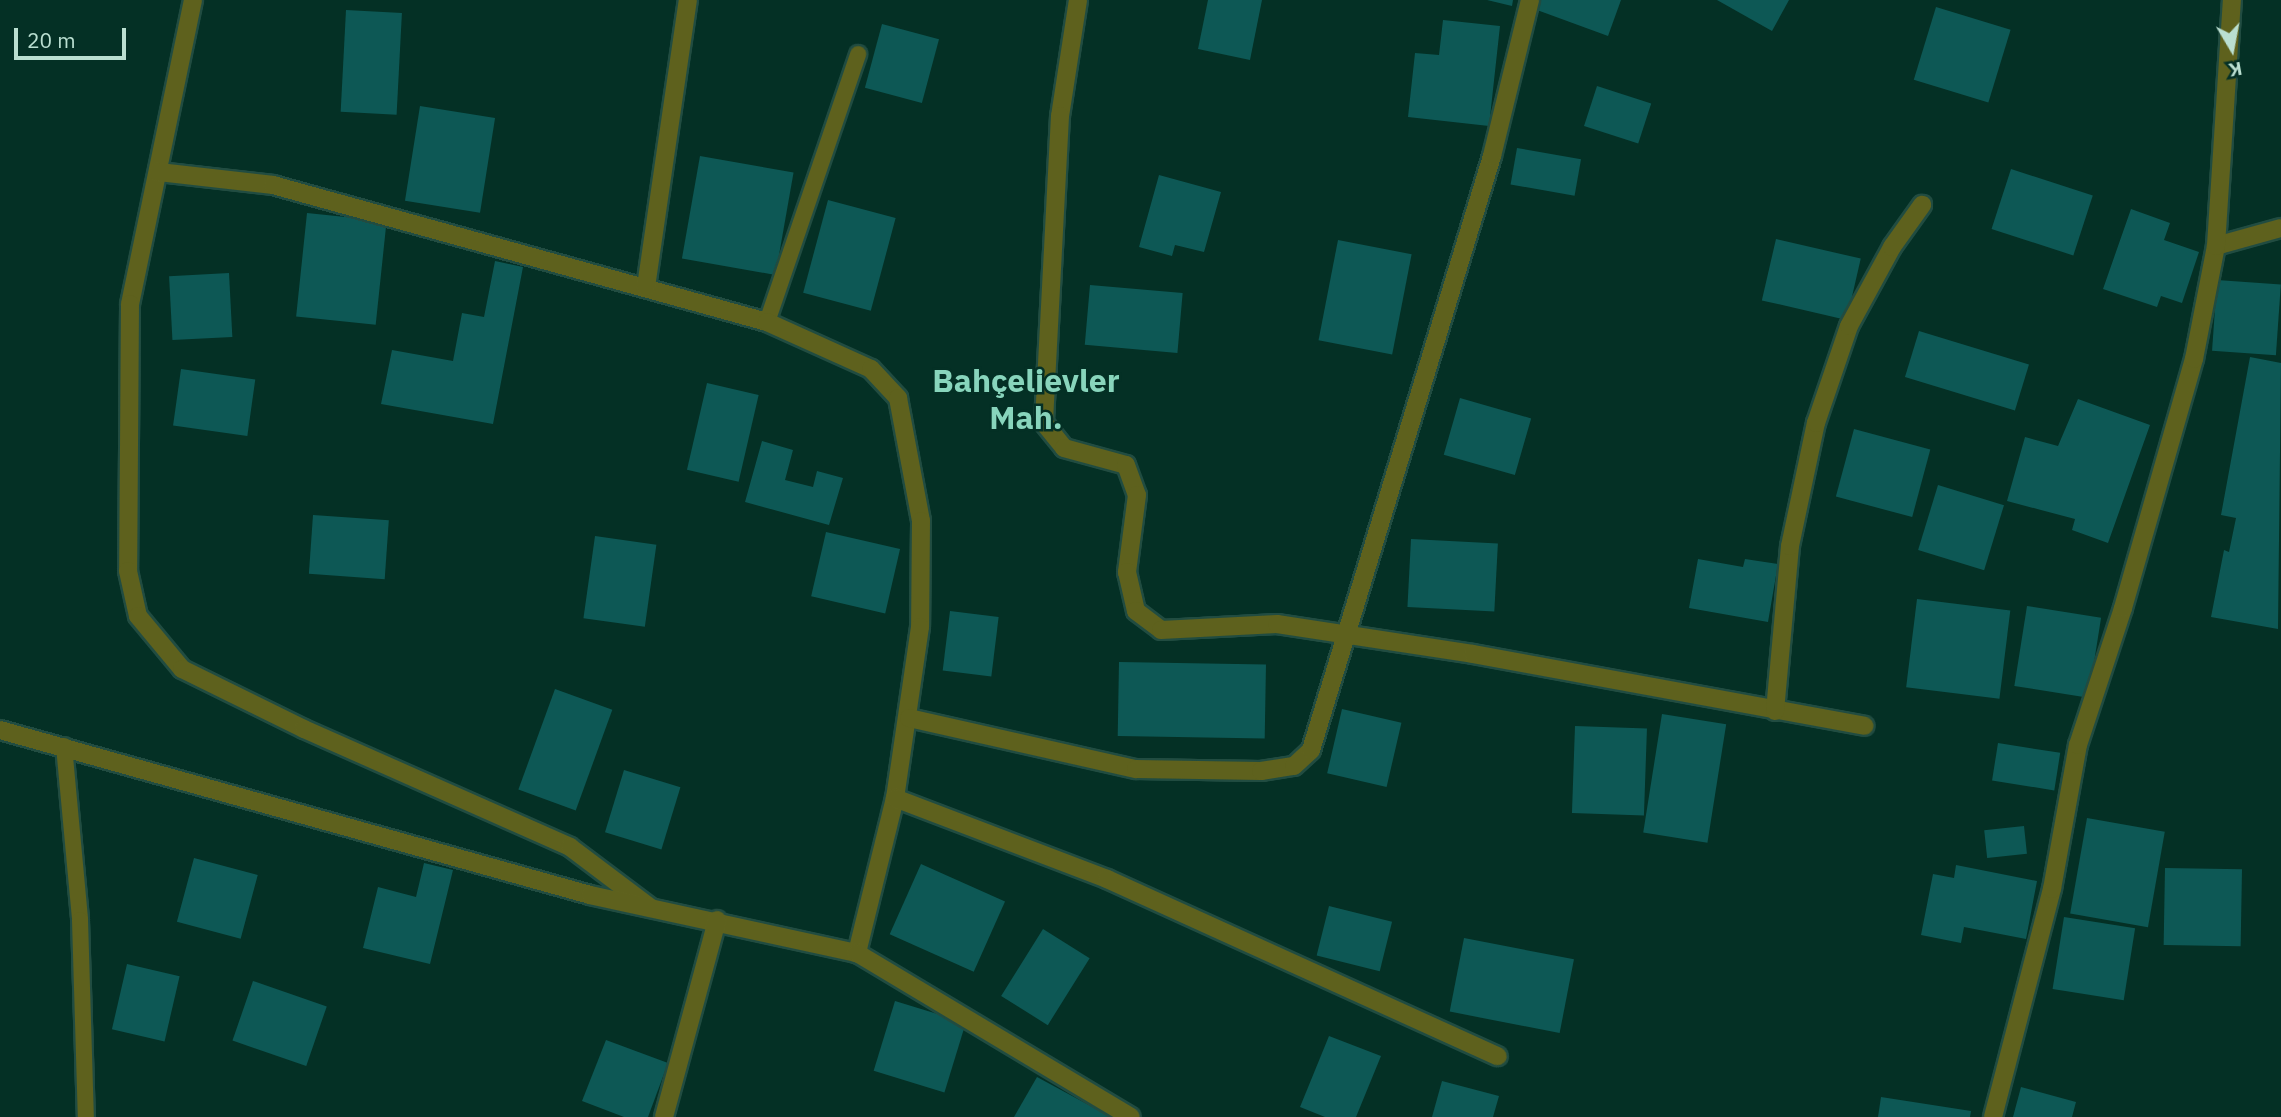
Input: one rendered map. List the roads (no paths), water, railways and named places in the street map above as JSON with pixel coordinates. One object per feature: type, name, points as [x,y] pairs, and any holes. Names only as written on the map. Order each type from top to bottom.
[{"type":"street","points":[[193,0],[130,304],[128,571],[138,616],[182,668],[304,729],[570,847],[652,908]]},
{"type":"street","points":[[646,287],[688,0]]},
{"type":"street","points":[[1078,0],[1060,116],[1044,423],[1064,448],[1126,465],[1137,495],[1127,572],[1136,611],[1161,630],[1277,624],[1864,726]]},
{"type":"street","points":[[909,718],[1136,769],[1261,771],[1294,766],[1311,750],[1492,156],[1530,0]]},
{"type":"street","points":[[1993,1117],[2052,889],[2078,745],[2194,359],[2216,246],[2232,0]]},
{"type":"street","points":[[159,172],[273,185],[767,322],[871,369],[898,398],[921,521],[920,627],[909,718],[895,798],[857,953]]},
{"type":"street","points":[[1775,711],[1790,547],[1816,423],[1849,326],[1892,247],[1922,205]]},
{"type":"street","points":[[2216,246],[2281,228]]},
{"type":"street","points":[[0,730],[590,895],[718,920],[857,953],[1131,1117]]},
{"type":"street","points":[[895,798],[1107,879],[1499,1056]]},
{"type":"street","points":[[664,1117],[718,920]]},
{"type":"lane","points":[[767,322],[858,54]]},
{"type":"lane","points":[[64,746],[80,920],[86,1117]]},
{"type":"district","name":"Bahçelievler Mah.","points":[[1026,400]]}]
